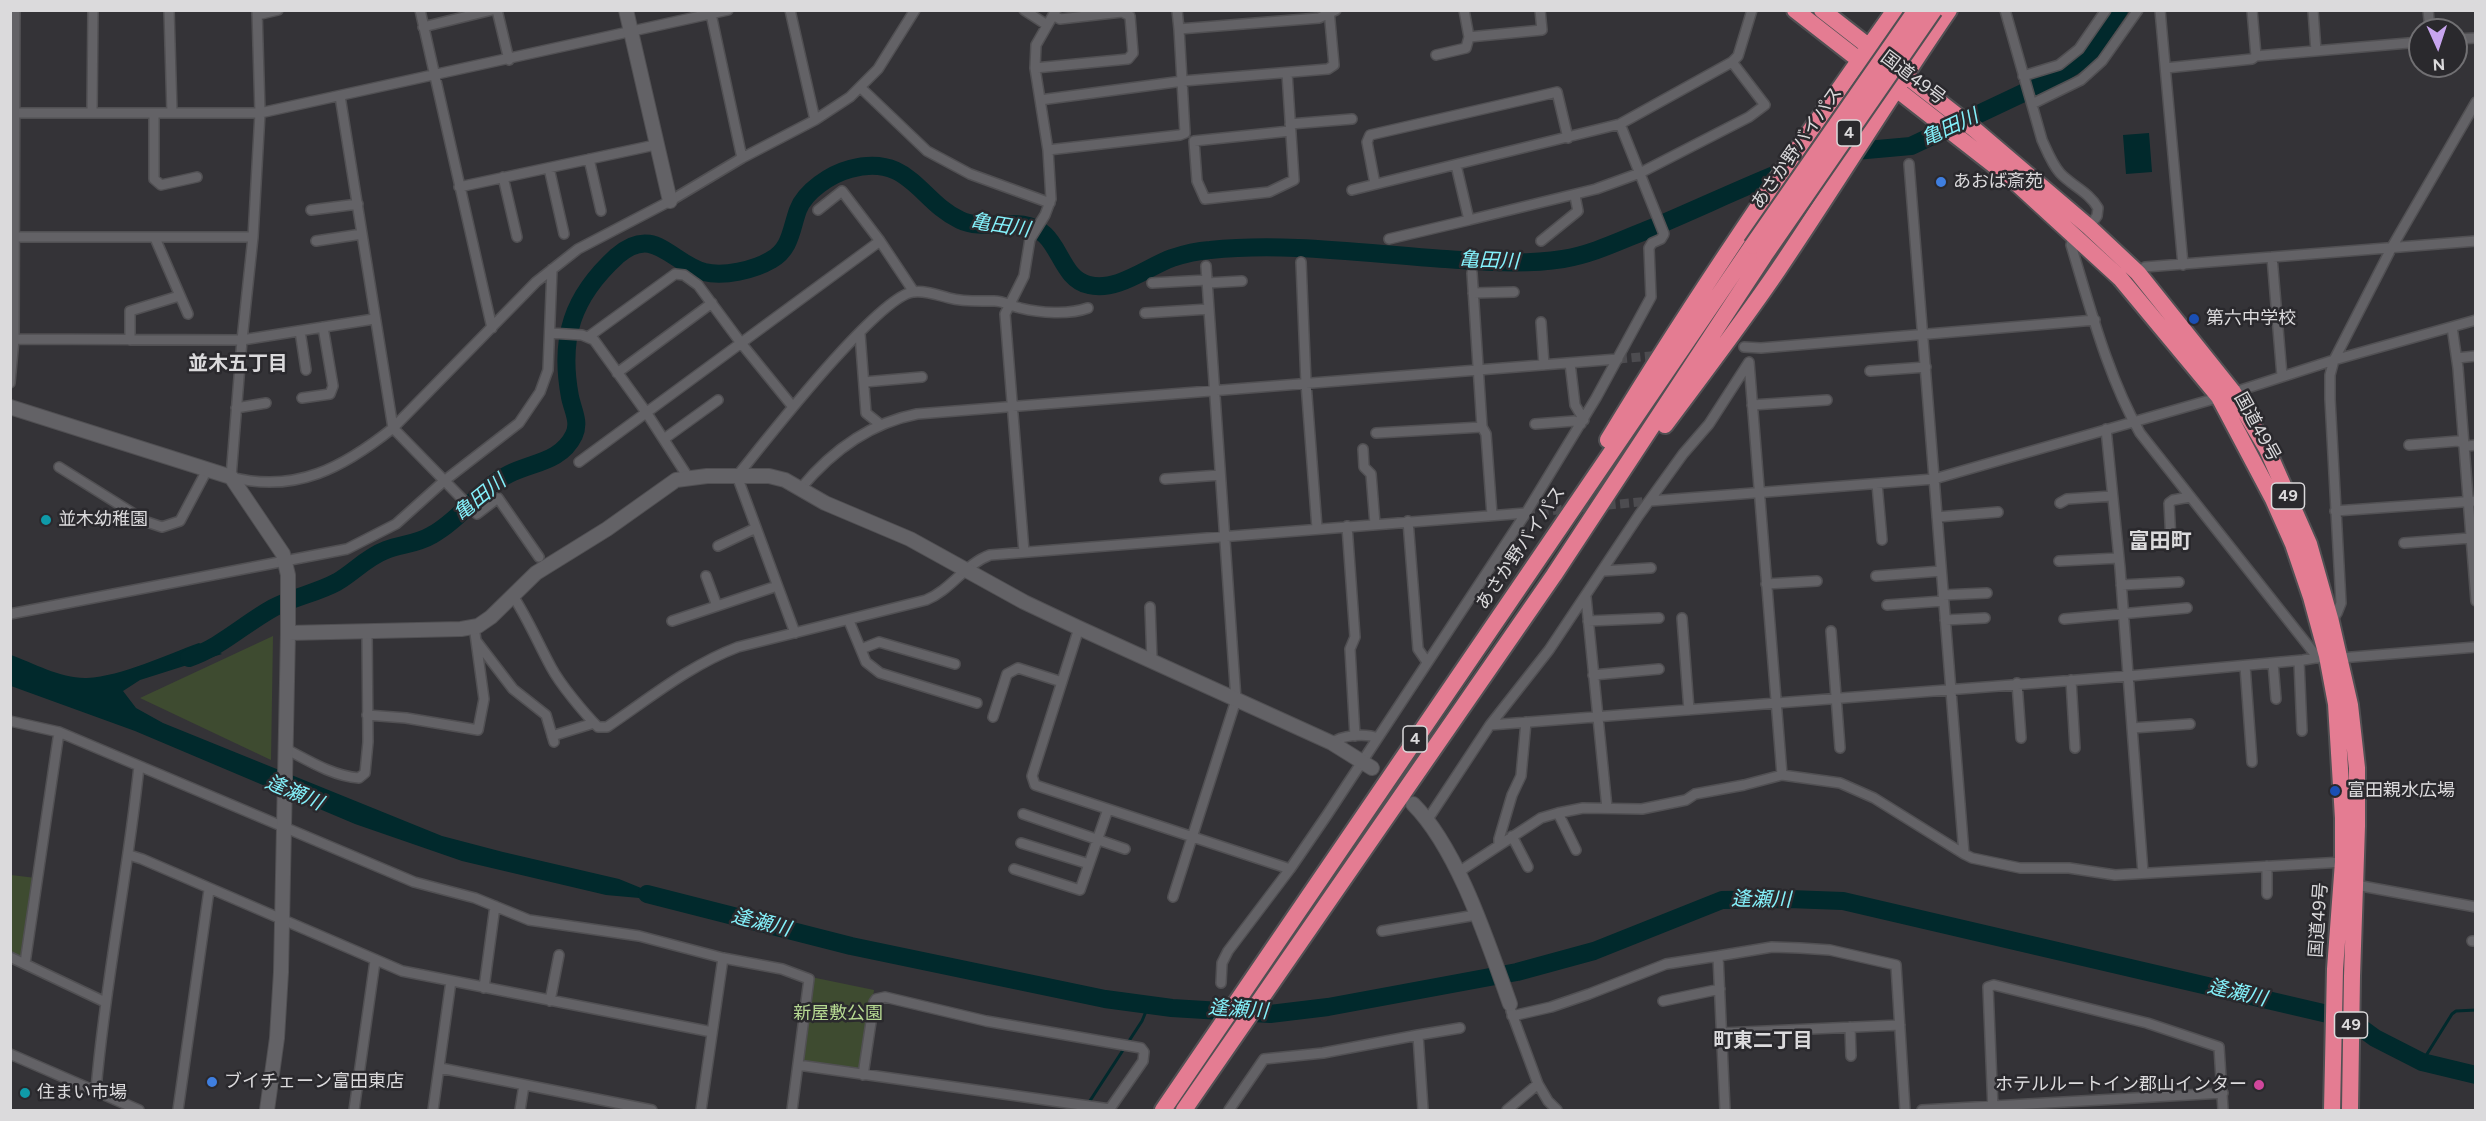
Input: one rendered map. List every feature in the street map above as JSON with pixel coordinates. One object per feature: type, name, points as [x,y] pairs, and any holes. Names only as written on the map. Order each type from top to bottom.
[{"type":"highway","name":"国道49号","points":[[1795,10],[1858,61],[1950,109],[1973,128],[2081,230],[2120,278],[2226,395],[2250,453],[2293,544],[2328,657],[2350,705],[2357,768],[2350,1110]]},
{"type":"highway","name":"国道49号","points":[[1822,10],[1869,47],[1935,118],[2013,180],[2138,273],[2267,449],[2309,544],[2331,622],[2328,657],[2336,704],[2340,751],[2343,862],[2335,969],[2332,1110]]},
{"type":"highway","points":[[1581,495],[1598,457],[1658,358],[1858,61],[1896,10]]},
{"type":"highway","name":"あさか野バイパス","points":[[1184,1110],[1554,575],[1758,251],[1916,10]]},
{"type":"highway","name":"あさか野バイパス","points":[[1163,1110],[1581,495],[1934,10]]},
{"type":"highway","points":[[1554,575],[1729,340],[1949,10]]},
{"type":"street","points":[[10,383],[14,339],[15,10]]},
{"type":"street","points":[[92,112],[93,10]]},
{"type":"street","points":[[169,10],[172,113]]},
{"type":"street","points":[[267,1110],[280,1004],[288,633],[287,569],[283,554],[231,477],[253,237],[260,113],[257,13],[278,10]]},
{"type":"street","points":[[420,10],[492,328]]},
{"type":"street","points":[[423,27],[492,10]]},
{"type":"street","points":[[497,10],[509,60]]},
{"type":"street","points":[[626,10],[655,146],[670,201]]},
{"type":"street","points":[[13,113],[260,113],[728,10]]},
{"type":"street","points":[[790,10],[815,120]]},
{"type":"street","points":[[10,407],[231,477],[272,482],[320,473],[352,458],[393,428],[536,282],[578,249],[670,201],[742,158],[815,120],[861,88],[878,69],[915,10]]},
{"type":"street","points":[[1024,10],[1047,25]]},
{"type":"street","points":[[1177,10],[1185,133],[1194,141],[1197,181],[1205,199],[1269,192],[1294,180],[1287,73]]},
{"type":"street","points":[[1436,55],[1466,48],[1469,37],[1464,10]]},
{"type":"street","points":[[1469,37],[1542,30],[1540,10]]},
{"type":"street","points":[[1352,190],[1620,124],[1732,63],[1738,56],[1752,10]]},
{"type":"street","points":[[2005,10],[2048,156],[2060,173],[2094,200],[2098,208],[2097,216],[2081,230],[2071,245],[2094,320],[2133,421],[2190,497],[2328,657]]},
{"type":"street","points":[[2024,79],[2059,65],[2079,49],[2106,10]]},
{"type":"street","points":[[2032,104],[2081,80],[2102,61],[2138,10]]},
{"type":"street","points":[[2160,10],[2182,264]]},
{"type":"street","points":[[2252,10],[2256,56]]},
{"type":"street","points":[[2313,10],[2316,51]]},
{"type":"street","points":[[1040,100],[1182,81],[1328,69],[1334,65],[1331,11],[1319,18],[1179,29]]},
{"type":"street","points":[[1024,552],[1005,314],[1022,279],[1030,239],[1050,203],[1048,150],[1035,68],[1036,45],[1054,13],[1060,19],[1122,12],[1130,16],[1133,53],[1128,59],[1035,68]]},
{"type":"street","points":[[711,15],[742,158]]},
{"type":"street","points":[[2166,68],[2252,59],[2256,56],[2408,43]]},
{"type":"street","points":[[1389,239],[1575,196],[1640,173],[1749,117],[1765,105],[1732,63]]},
{"type":"street","points":[[861,88],[927,151],[970,174],[1050,203]]},
{"type":"street","points":[[1375,184],[1367,142],[1371,135],[1399,128],[1557,92],[1568,138]]},
{"type":"street","points":[[340,96],[393,428],[474,512],[477,514],[498,498],[539,557]]},
{"type":"street","points":[[2331,622],[2341,603],[2330,387],[2334,360],[2392,247],[2475,102]]},
{"type":"street","points":[[154,113],[154,179],[160,185],[197,177]]},
{"type":"street","points":[[1194,141],[1352,119]]},
{"type":"street","points":[[1221,982],[1222,963],[1228,951],[1367,764],[1377,738],[1526,513],[1582,422],[1651,297],[1649,248],[1652,243],[1664,236],[1620,124]]},
{"type":"street","points":[[1048,150],[1185,133]]},
{"type":"street","points":[[459,187],[655,146]]},
{"type":"street","points":[[589,159],[601,212]]},
{"type":"street","points":[[1909,164],[1964,854]]},
{"type":"street","points":[[1456,165],[1469,220]]},
{"type":"street","points":[[549,168],[564,234]]},
{"type":"street","points":[[503,177],[517,237]]},
{"type":"street","points":[[818,210],[842,191],[880,241],[914,292]]},
{"type":"street","points":[[1541,241],[1578,212],[1575,196]]},
{"type":"street","points":[[311,210],[358,204]]},
{"type":"street","points":[[316,241],[362,234]]},
{"type":"street","points":[[14,237],[253,237]]},
{"type":"street","points":[[154,238],[188,314]]},
{"type":"street","points":[[579,462],[880,241]]},
{"type":"street","points":[[2138,273],[2145,267],[2475,241]]},
{"type":"street","points":[[2272,257],[2282,376]]},
{"type":"street","points":[[1301,262],[1306,383],[1317,528]]},
{"type":"street","points":[[1173,897],[1236,700],[1206,266]]},
{"type":"street","points":[[10,614],[287,569],[347,549],[396,524],[444,482],[519,423],[540,392],[548,370],[552,269]]},
{"type":"street","points":[[1472,273],[1482,427],[1486,434],[1492,515]]},
{"type":"street","points":[[585,336],[675,274],[684,275],[698,285],[793,407]]},
{"type":"street","points":[[1152,283],[1242,281]]},
{"type":"street","points":[[737,476],[793,407],[860,334],[894,302],[914,292],[929,292],[967,301],[998,301],[1030,310],[1052,312],[1088,308]]},
{"type":"street","points":[[1473,293],[1514,292]]},
{"type":"street","points":[[130,340],[130,311],[179,296]]},
{"type":"street","points":[[617,373],[712,303]]},
{"type":"street","points":[[1145,313],[1209,309]]},
{"type":"street","points":[[14,339],[242,340],[374,319]]},
{"type":"street","points":[[1744,347],[1761,348],[2094,320]]},
{"type":"street","points":[[1650,501],[1934,479],[2475,320]]},
{"type":"street","points":[[1541,322],[1544,365]]},
{"type":"street","points":[[302,398],[330,394],[333,386],[323,327]]},
{"type":"street","points":[[2452,327],[2471,501],[2470,538],[2475,601]]},
{"type":"street","points":[[300,331],[306,370]]},
{"type":"street","points":[[550,333],[585,336],[594,340],[646,412],[688,477]]},
{"type":"street","points":[[860,334],[866,413],[881,425]]},
{"type":"street","points":[[1428,819],[1490,725],[1549,650],[1650,501],[1683,454],[1709,424],[1749,362],[1761,348]]},
{"type":"street","points":[[2457,358],[2475,356]]},
{"type":"street","points":[[801,488],[820,464],[869,430],[898,418],[917,414],[1618,359]]},
{"type":"street","points":[[1749,362],[1782,775]]},
{"type":"street","points":[[1570,363],[1575,405],[1582,422]]},
{"type":"street","points":[[1870,371],[1926,367]]},
{"type":"street","points":[[864,382],[922,377]]},
{"type":"street","points":[[664,440],[718,400]]},
{"type":"street","points":[[1752,405],[1827,400]]},
{"type":"street","points":[[236,408],[266,403]]},
{"type":"street","points":[[1535,424],[1582,422]]},
{"type":"street","points":[[1376,434],[1482,427]]},
{"type":"street","points":[[2106,429],[2124,613],[2143,873]]},
{"type":"street","points":[[2409,445],[2458,441],[2475,445]]},
{"type":"street","points":[[1362,449],[1364,467],[1371,474],[1375,524]]},
{"type":"street","points":[[59,466],[147,522],[162,526],[180,521],[207,470]]},
{"type":"street","points":[[1165,479],[1220,475]]},
{"type":"street","points":[[737,476],[795,633]]},
{"type":"street","points":[[475,633],[536,573],[607,529],[676,480],[688,477],[769,476],[785,480],[825,503],[910,539],[1079,628],[1332,743],[1367,764]]},
{"type":"street","points":[[1877,484],[1882,540]]},
{"type":"street","points":[[2060,503],[2067,499],[2112,496]]},
{"type":"street","points":[[2171,542],[2169,503],[2190,497]]},
{"type":"street","points":[[2335,511],[2471,501]]},
{"type":"street","points":[[1937,517],[1998,512]]},
{"type":"street","points":[[513,596],[528,620],[552,670],[594,723],[598,727],[607,727],[687,671],[717,655],[738,647],[849,621],[932,597],[949,587],[979,560],[990,555],[1526,513]]},
{"type":"street","points":[[1408,521],[1418,649],[1427,662]]},
{"type":"street","points":[[1347,526],[1355,637],[1350,649],[1355,736]]},
{"type":"street","points":[[718,546],[756,528]]},
{"type":"street","points":[[2404,543],[2470,538]]},
{"type":"street","points":[[2059,561],[2119,558]]},
{"type":"street","points":[[1603,570],[1651,568]]},
{"type":"street","points":[[1876,576],[1941,571]]},
{"type":"street","points":[[706,576],[717,606]]},
{"type":"street","points":[[1766,584],[1817,581]]},
{"type":"street","points":[[2121,585],[2179,582]]},
{"type":"street","points":[[672,621],[777,586]]},
{"type":"street","points":[[1887,605],[1987,593]]},
{"type":"street","points":[[1586,597],[1607,808]]},
{"type":"street","points":[[1150,608],[1152,662]]},
{"type":"street","points":[[2064,619],[2187,608]]},
{"type":"street","points":[[1588,621],[1659,618]]},
{"type":"street","points":[[1682,618],[1689,710]]},
{"type":"street","points":[[1945,620],[1985,618]]},
{"type":"street","points":[[849,621],[866,662],[880,673],[977,703]]},
{"type":"street","points":[[1079,628],[1032,776],[1035,784],[1290,869]]},
{"type":"street","points":[[288,633],[461,630],[475,633],[513,689],[546,715],[553,739],[594,723]]},
{"type":"street","points":[[1831,631],[1840,748]]},
{"type":"street","points":[[286,749],[332,772],[359,778],[365,773],[368,632]]},
{"type":"street","points":[[367,715],[406,718],[478,730],[484,699],[475,633]]},
{"type":"street","points":[[861,649],[879,642],[955,664]]},
{"type":"street","points":[[1490,725],[2475,647]]},
{"type":"street","points":[[2299,661],[2302,731]]},
{"type":"street","points":[[2273,663],[2276,699]]},
{"type":"street","points":[[2245,666],[2252,762]]},
{"type":"street","points":[[993,717],[1007,674],[1018,668],[1062,682]]},
{"type":"street","points":[[1593,675],[1659,669]]},
{"type":"street","points":[[2071,680],[2075,748]]},
{"type":"street","points":[[2017,683],[2020,738]]},
{"type":"street","points":[[10,721],[59,732],[414,882],[475,898],[529,920],[639,936],[723,958],[782,969],[809,979],[792,1110]]},
{"type":"street","points":[[1499,845],[1512,795],[1523,769],[1526,722]]},
{"type":"street","points":[[2132,728],[2190,724]]},
{"type":"street","points":[[25,963],[59,732]]},
{"type":"street","points":[[1332,743],[1337,739],[1355,736],[1377,738]]},
{"type":"street","points":[[96,1090],[105,1002],[129,855],[139,766]]},
{"type":"street","points":[[1457,873],[1541,818],[1558,813],[1607,808],[1642,809],[1671,804],[1695,794],[1782,775],[1840,783],[1874,798],[1972,858],[2020,868],[2069,868],[2115,875],[2343,862]]},
{"type":"street","points":[[1413,804],[1428,819],[1457,873],[1490,951],[1538,1084],[1548,1101],[1557,1110]]},
{"type":"street","points":[[1014,869],[1080,890],[1108,809]]},
{"type":"street","points":[[1558,813],[1576,850]]},
{"type":"street","points":[[1023,814],[1125,849]]},
{"type":"street","points":[[1512,836],[1528,867]]},
{"type":"street","points":[[1021,843],[1089,864]]},
{"type":"street","points":[[129,855],[402,971],[712,1032]]},
{"type":"street","points":[[2267,867],[2267,894]]},
{"type":"street","points":[[2356,885],[2475,907]]},
{"type":"street","points":[[178,1110],[209,890]]},
{"type":"street","points":[[484,988],[495,906]]},
{"type":"street","points":[[1382,931],[1476,915]]},
{"type":"street","points":[[1511,1010],[1551,1007],[1666,964],[1772,947],[1830,951],[1896,965],[1905,1110]]},
{"type":"street","points":[[550,1001],[559,955]]},
{"type":"street","points":[[1718,956],[1725,1110]]},
{"type":"street","points":[[10,957],[105,1002]]},
{"type":"street","points":[[702,1110],[723,958]]},
{"type":"street","points":[[354,1110],[375,961]]},
{"type":"street","points":[[433,1110],[452,981]]},
{"type":"street","points":[[1993,1108],[1988,987],[1994,985],[2147,1023],[2219,1047],[2223,1110]]},
{"type":"street","points":[[1663,1001],[1720,989]]},
{"type":"street","points":[[798,1065],[863,1075],[1109,1110],[1143,1061],[1144,1052],[1141,1048],[998,1024],[885,997],[876,999],[874,1002],[863,1075]]},
{"type":"street","points":[[1722,1033],[1900,1025]]},
{"type":"street","points":[[1850,1027],[1851,1056]]},
{"type":"street","points":[[1229,1110],[1264,1059],[1323,1053],[1460,1028]]},
{"type":"street","points":[[1418,1035],[1423,1110]]},
{"type":"street","points":[[11,1057],[96,1090],[139,1110]]},
{"type":"street","points":[[440,1068],[524,1085],[606,1106],[652,1110]]},
{"type":"street","points":[[1511,1109],[1538,1084]]},
{"type":"street","points":[[520,1110],[524,1085]]},
{"type":"street","points":[[1922,1110],[1993,1108],[2223,1093]]},
{"type":"green space","points":[[273,636],[271,760],[140,698]]},
{"type":"green space","points":[[11,875],[36,878],[25,963],[11,957]]},
{"type":"green space","name":"新屋敷公園","points":[[811,977],[874,990],[861,1071],[801,1063]]},
{"type":"water","points":[[2149,133],[2152,172],[2126,174],[2123,135]]},
{"type":"water","points":[[199,643],[222,654],[140,680],[123,691],[136,708],[163,723],[442,836],[619,879],[673,901],[606,895],[462,861],[355,824],[135,731],[11,686],[11,655],[58,673],[87,678],[129,669]]},
{"type":"waterway","name":"亀田川","points":[[1844,152],[1911,146],[2057,77],[2088,56],[2119,10]]},
{"type":"waterway","name":"亀田川","points":[[189,658],[212,648],[273,608],[337,582],[379,553],[432,535],[452,521],[498,480],[562,451],[576,430],[566,356],[572,320],[589,287],[617,256],[630,247],[652,244],[704,272],[721,274],[756,267],[771,260],[783,250],[798,210],[806,196],[827,179],[850,169],[870,166],[887,168],[900,173],[946,212],[960,220],[981,225],[1025,225],[1036,229],[1050,241],[1074,277],[1089,285],[1100,286],[1132,278],[1181,255],[1205,250],[1239,248],[1298,248],[1490,262],[1534,262],[1563,259],[1616,243],[1791,168]]},
{"type":"waterway","name":"逢瀬川","points":[[647,894],[851,946],[1105,999],[1172,1008],[1270,1014],[1328,1007],[1517,972],[1594,951],[1722,900],[1843,901],[2349,1019],[2375,1038],[2422,1062],[2476,1075]]},
{"type":"waterway","points":[[1084,1110],[1142,1021],[1149,1004]]},
{"type":"waterway","points":[[2422,1062],[2452,1014],[2456,1011],[2476,1010]]},
{"type":"tunnel","points":[[1618,359],[1661,355]]},
{"type":"tunnel","points":[[1526,513],[1650,501]]},
{"type":"place","name":"あおば斎苑","points":[[1941,182]]},
{"type":"place","name":"第六中学校","points":[[2194,319]]},
{"type":"place","name":"並木幼稚園","points":[[46,520]]},
{"type":"place","name":"富田親水広場","points":[[2335,791]]},
{"type":"place","name":"ブイチェーン富田東店","points":[[212,1082]]},
{"type":"place","name":"ホテルルートイン郡山インター","points":[[2259,1085]]},
{"type":"place","name":"住まい市場","points":[[25,1093]]},
{"type":"district","name":"並木五丁目","points":[[238,364]]},
{"type":"district","name":"富田町","points":[[2160,542]]},
{"type":"district","name":"町東二丁目","points":[[1763,1041]]}]
